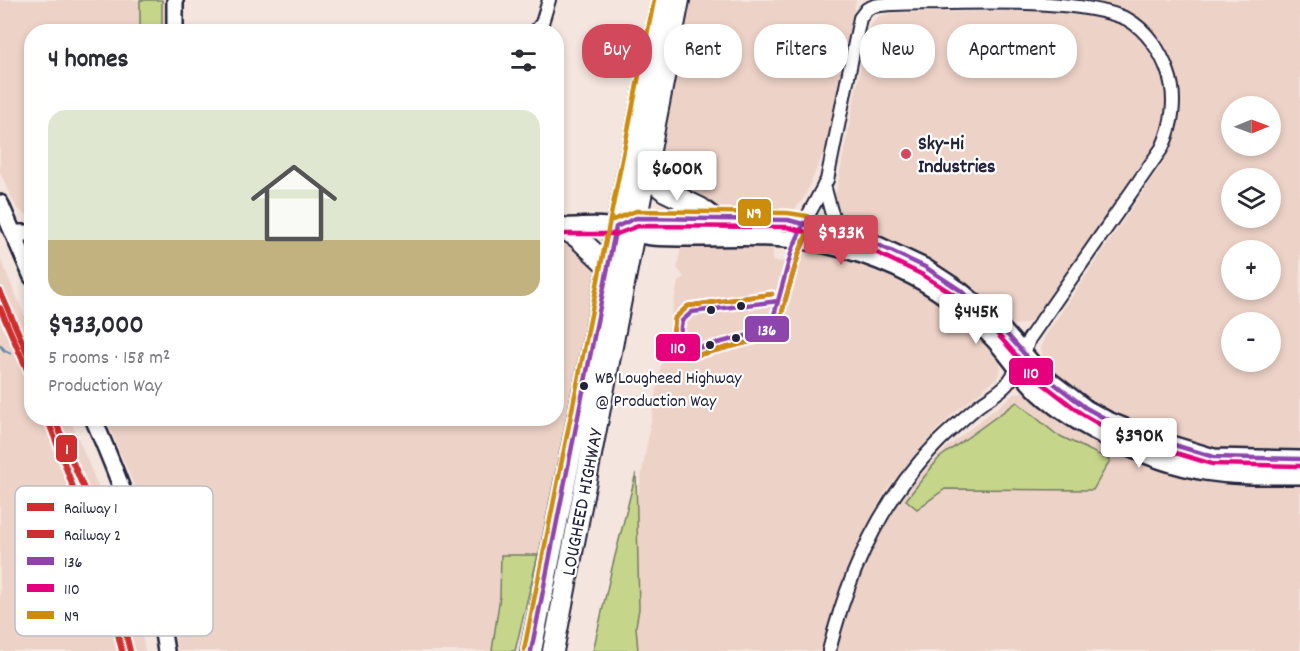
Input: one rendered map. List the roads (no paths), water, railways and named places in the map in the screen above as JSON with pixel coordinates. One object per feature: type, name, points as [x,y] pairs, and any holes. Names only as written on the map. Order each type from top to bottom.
[{"type":"main road","name":"LOUGHEED HIGHWAY","points":[[552,651],[628,226],[662,0]]},
{"type":"main road","name":"LOUGHEED HIGHWAY","points":[[531,651],[608,266],[628,226],[645,175],[679,0]]},
{"type":"main road","points":[[645,175],[665,191],[700,208],[716,219]]},
{"type":"main road","points":[[564,230],[577,237],[608,266]]},
{"type":"street","points":[[175,0],[175,24]]},
{"type":"street","points":[[541,24],[549,0]]},
{"type":"street","points":[[796,240],[824,185],[837,138],[860,18],[867,9],[880,5],[1068,2],[1092,5],[1129,20],[1158,50],[1170,78],[1173,111],[1166,140],[1029,339],[1024,354],[1006,386],[978,406],[937,442],[884,510],[867,538],[843,597],[829,651]]},
{"type":"street","points":[[824,185],[839,232]]},
{"type":"street","points":[[0,203],[24,258]]},
{"type":"street","points":[[564,227],[628,226],[716,219],[788,220],[839,232],[886,248],[942,277],[990,315],[1043,375],[1086,408],[1141,434],[1190,452],[1214,457],[1300,459]]},
{"type":"street","points":[[628,226],[652,237],[750,237],[796,240],[841,249],[872,259],[914,277],[953,305],[990,335],[1016,368],[1040,393],[1082,424],[1165,462],[1217,474],[1300,476]]},
{"type":"street","points":[[13,233],[24,233]]},
{"type":"street","points":[[97,426],[122,486]]},
{"type":"street","points":[[163,636],[166,651]]},
{"type":"waterway","points":[[0,345],[10,353]]},
{"type":"rail line","name":"1","points":[[0,291],[24,346]]},
{"type":"rail line","name":"2","points":[[0,308],[24,363]]},
{"type":"rail line","name":"2","points":[[50,426],[73,486]]},
{"type":"rail line","name":"1","points":[[57,426],[83,486]]},
{"type":"rail line","name":"2","points":[[118,636],[122,651]]},
{"type":"rail line","name":"1","points":[[126,636],[130,651]]},
{"type":"place","name":"Sky-Hi Industries","points":[[906,154]]},
{"type":"place","name":"WB Lougheed Highway @ Production Way","points":[[584,386]]}]
